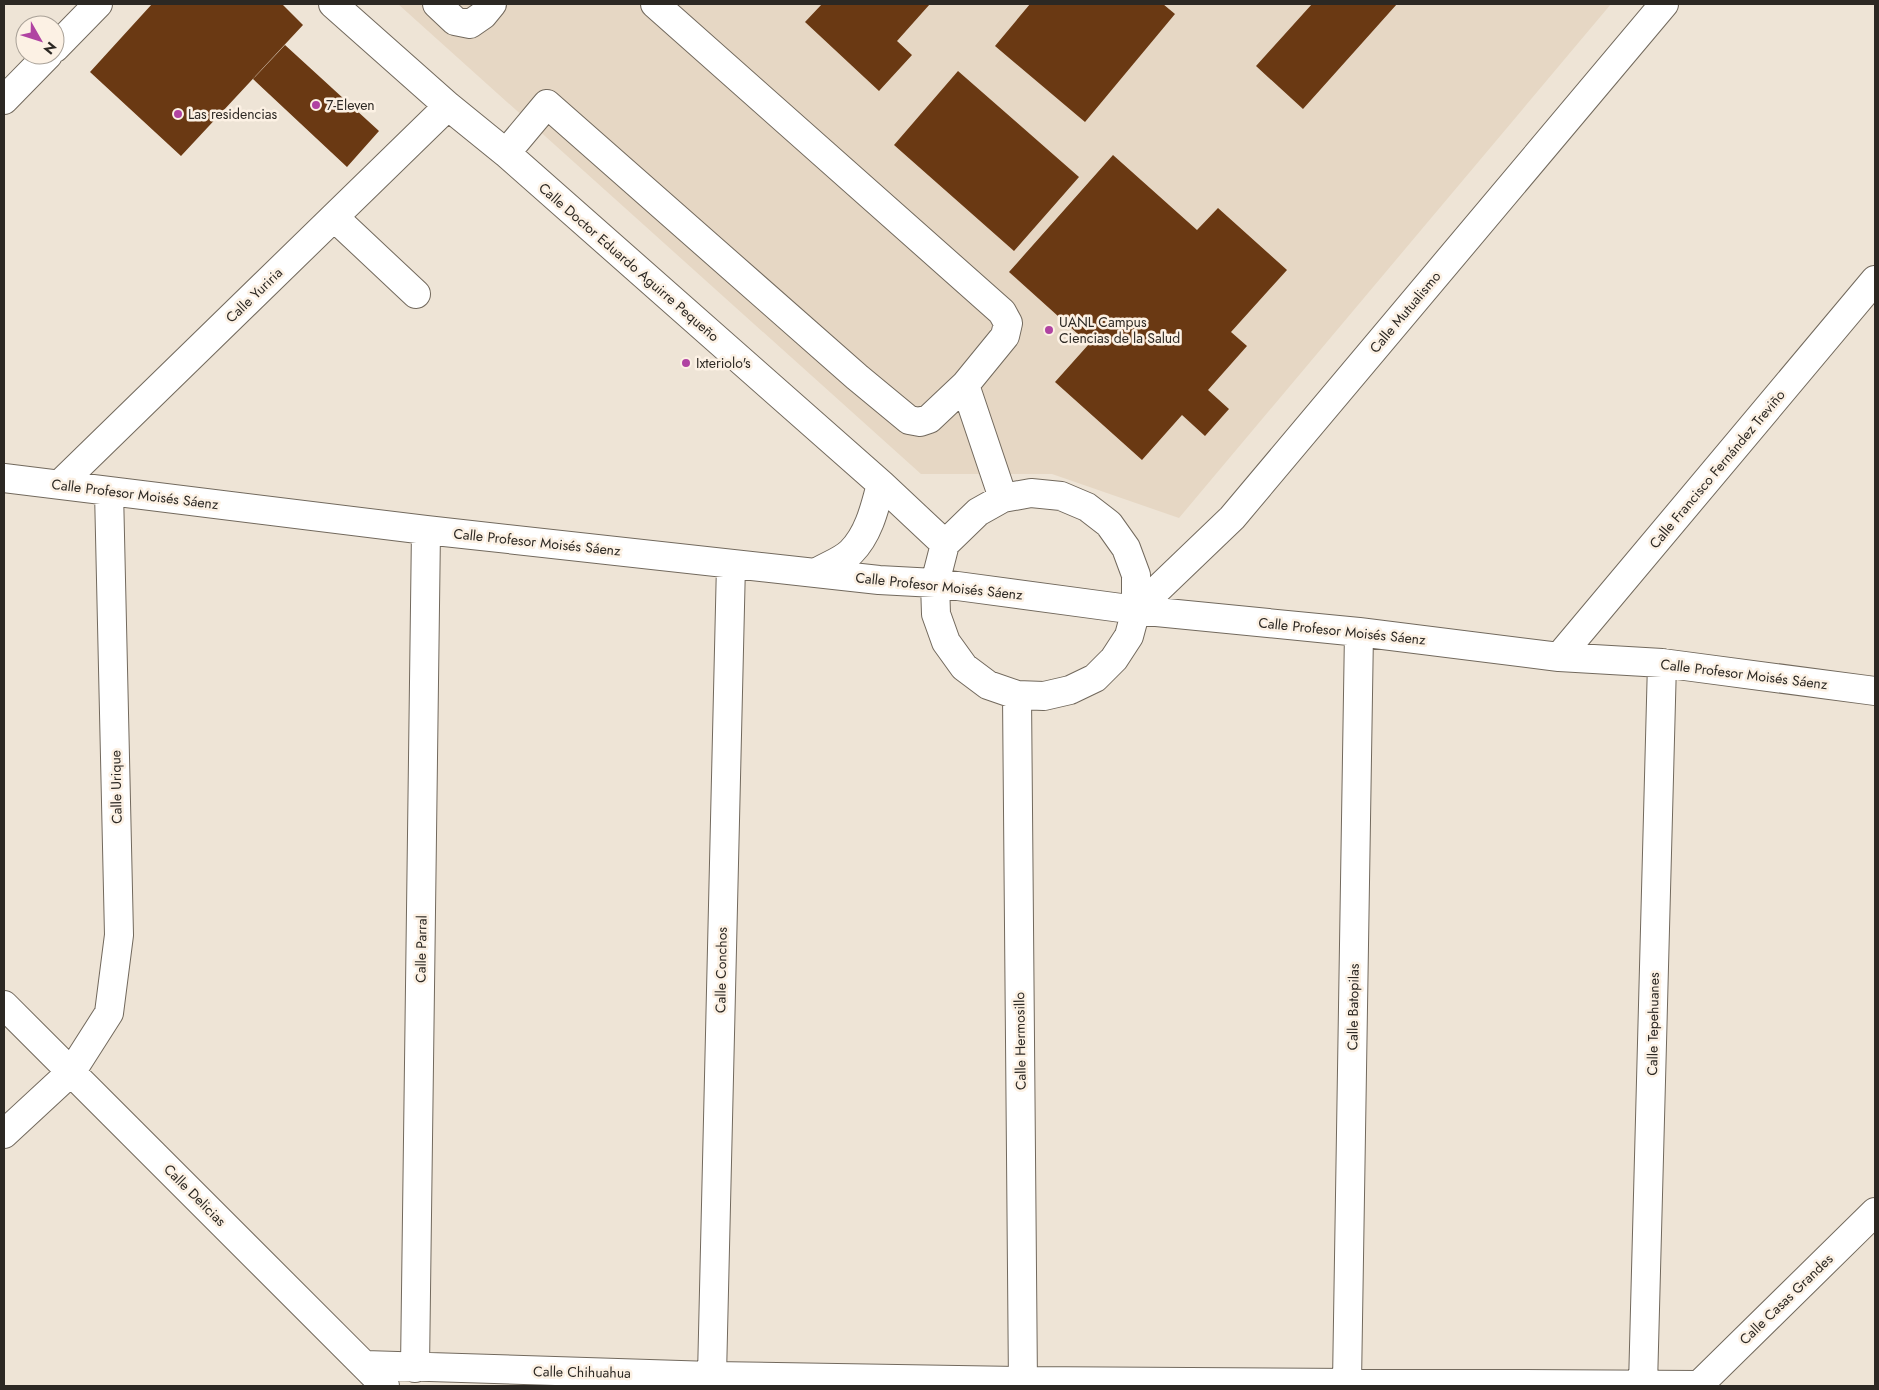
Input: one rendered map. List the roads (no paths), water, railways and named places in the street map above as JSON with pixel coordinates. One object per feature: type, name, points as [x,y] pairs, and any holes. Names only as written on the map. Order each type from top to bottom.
[{"type":"street","points":[[65,38],[98,4]]},
{"type":"street","name":"Calle Doctor Eduardo Aguirre Pequeño","points":[[333,4],[448,106],[506,153],[881,484],[945,544]]},
{"type":"street","points":[[437,4],[455,22],[470,24],[483,15],[492,4]]},
{"type":"street","points":[[506,153],[547,104],[857,377],[909,420],[920,422],[929,419],[965,385],[1005,336],[1008,323],[1002,312],[655,4]]},
{"type":"street","name":"Calle Mutualismo","points":[[1136,610],[1232,518],[1664,4]]},
{"type":"street","points":[[4,100],[38,65]]},
{"type":"street","name":"Calle Yuriria","points":[[60,484],[448,106]]},
{"type":"street","points":[[334,217],[416,294]]},
{"type":"street","name":"Calle Francisco Fernández Treviño","points":[[1558,657],[1871,292]]},
{"type":"street","points":[[965,385],[1003,498]]},
{"type":"street","name":"Calle Profesor Moisés Sáenz","points":[[4,478],[426,530],[879,580],[935,583],[1136,610],[1359,632],[1558,657],[1662,663],[1875,691]]},
{"type":"street","points":[[817,572],[850,553],[864,533],[874,510],[881,484]]},
{"type":"street","name":"Calle Urique","points":[[4,1134],[72,1071],[109,1013],[119,935],[109,490]]},
{"type":"street","points":[[1031,493],[1060,496],[1087,507],[1110,524],[1126,548],[1136,575],[1136,610],[1129,636],[1114,659],[1095,678],[1070,690],[1044,696],[1017,695],[988,685],[964,667],[946,642],[936,614],[935,583],[945,544],[978,512],[1003,498],[1031,493]]},
{"type":"street","name":"Calle Parral","points":[[415,1368],[426,530]]},
{"type":"street","name":"Calle Conchos","points":[[712,1376],[731,564]]},
{"type":"street","name":"Calle Batopilas","points":[[1347,1383],[1359,632]]},
{"type":"street","name":"Calle Tepehuanes","points":[[1643,1385],[1662,663]]},
{"type":"street","name":"Calle Hermosillo","points":[[1017,695],[1023,1384]]},
{"type":"street","name":"Calle Delicias","points":[[4,1004],[385,1386]]},
{"type":"street","name":"Calle Casas Grandes","points":[[1698,1386],[1875,1212]]},
{"type":"street","name":"Calle Chihuahua","points":[[365,1366],[1023,1384],[1347,1383],[1698,1386]]},
{"type":"place","name":"7-Eleven","points":[[316,105]]},
{"type":"place","name":"Las residencias","points":[[178,114]]},
{"type":"place","name":"UANL Campus Ciencias de la Salud","points":[[1049,330]]},
{"type":"place","name":"Ixteriolo's","points":[[686,363]]}]
